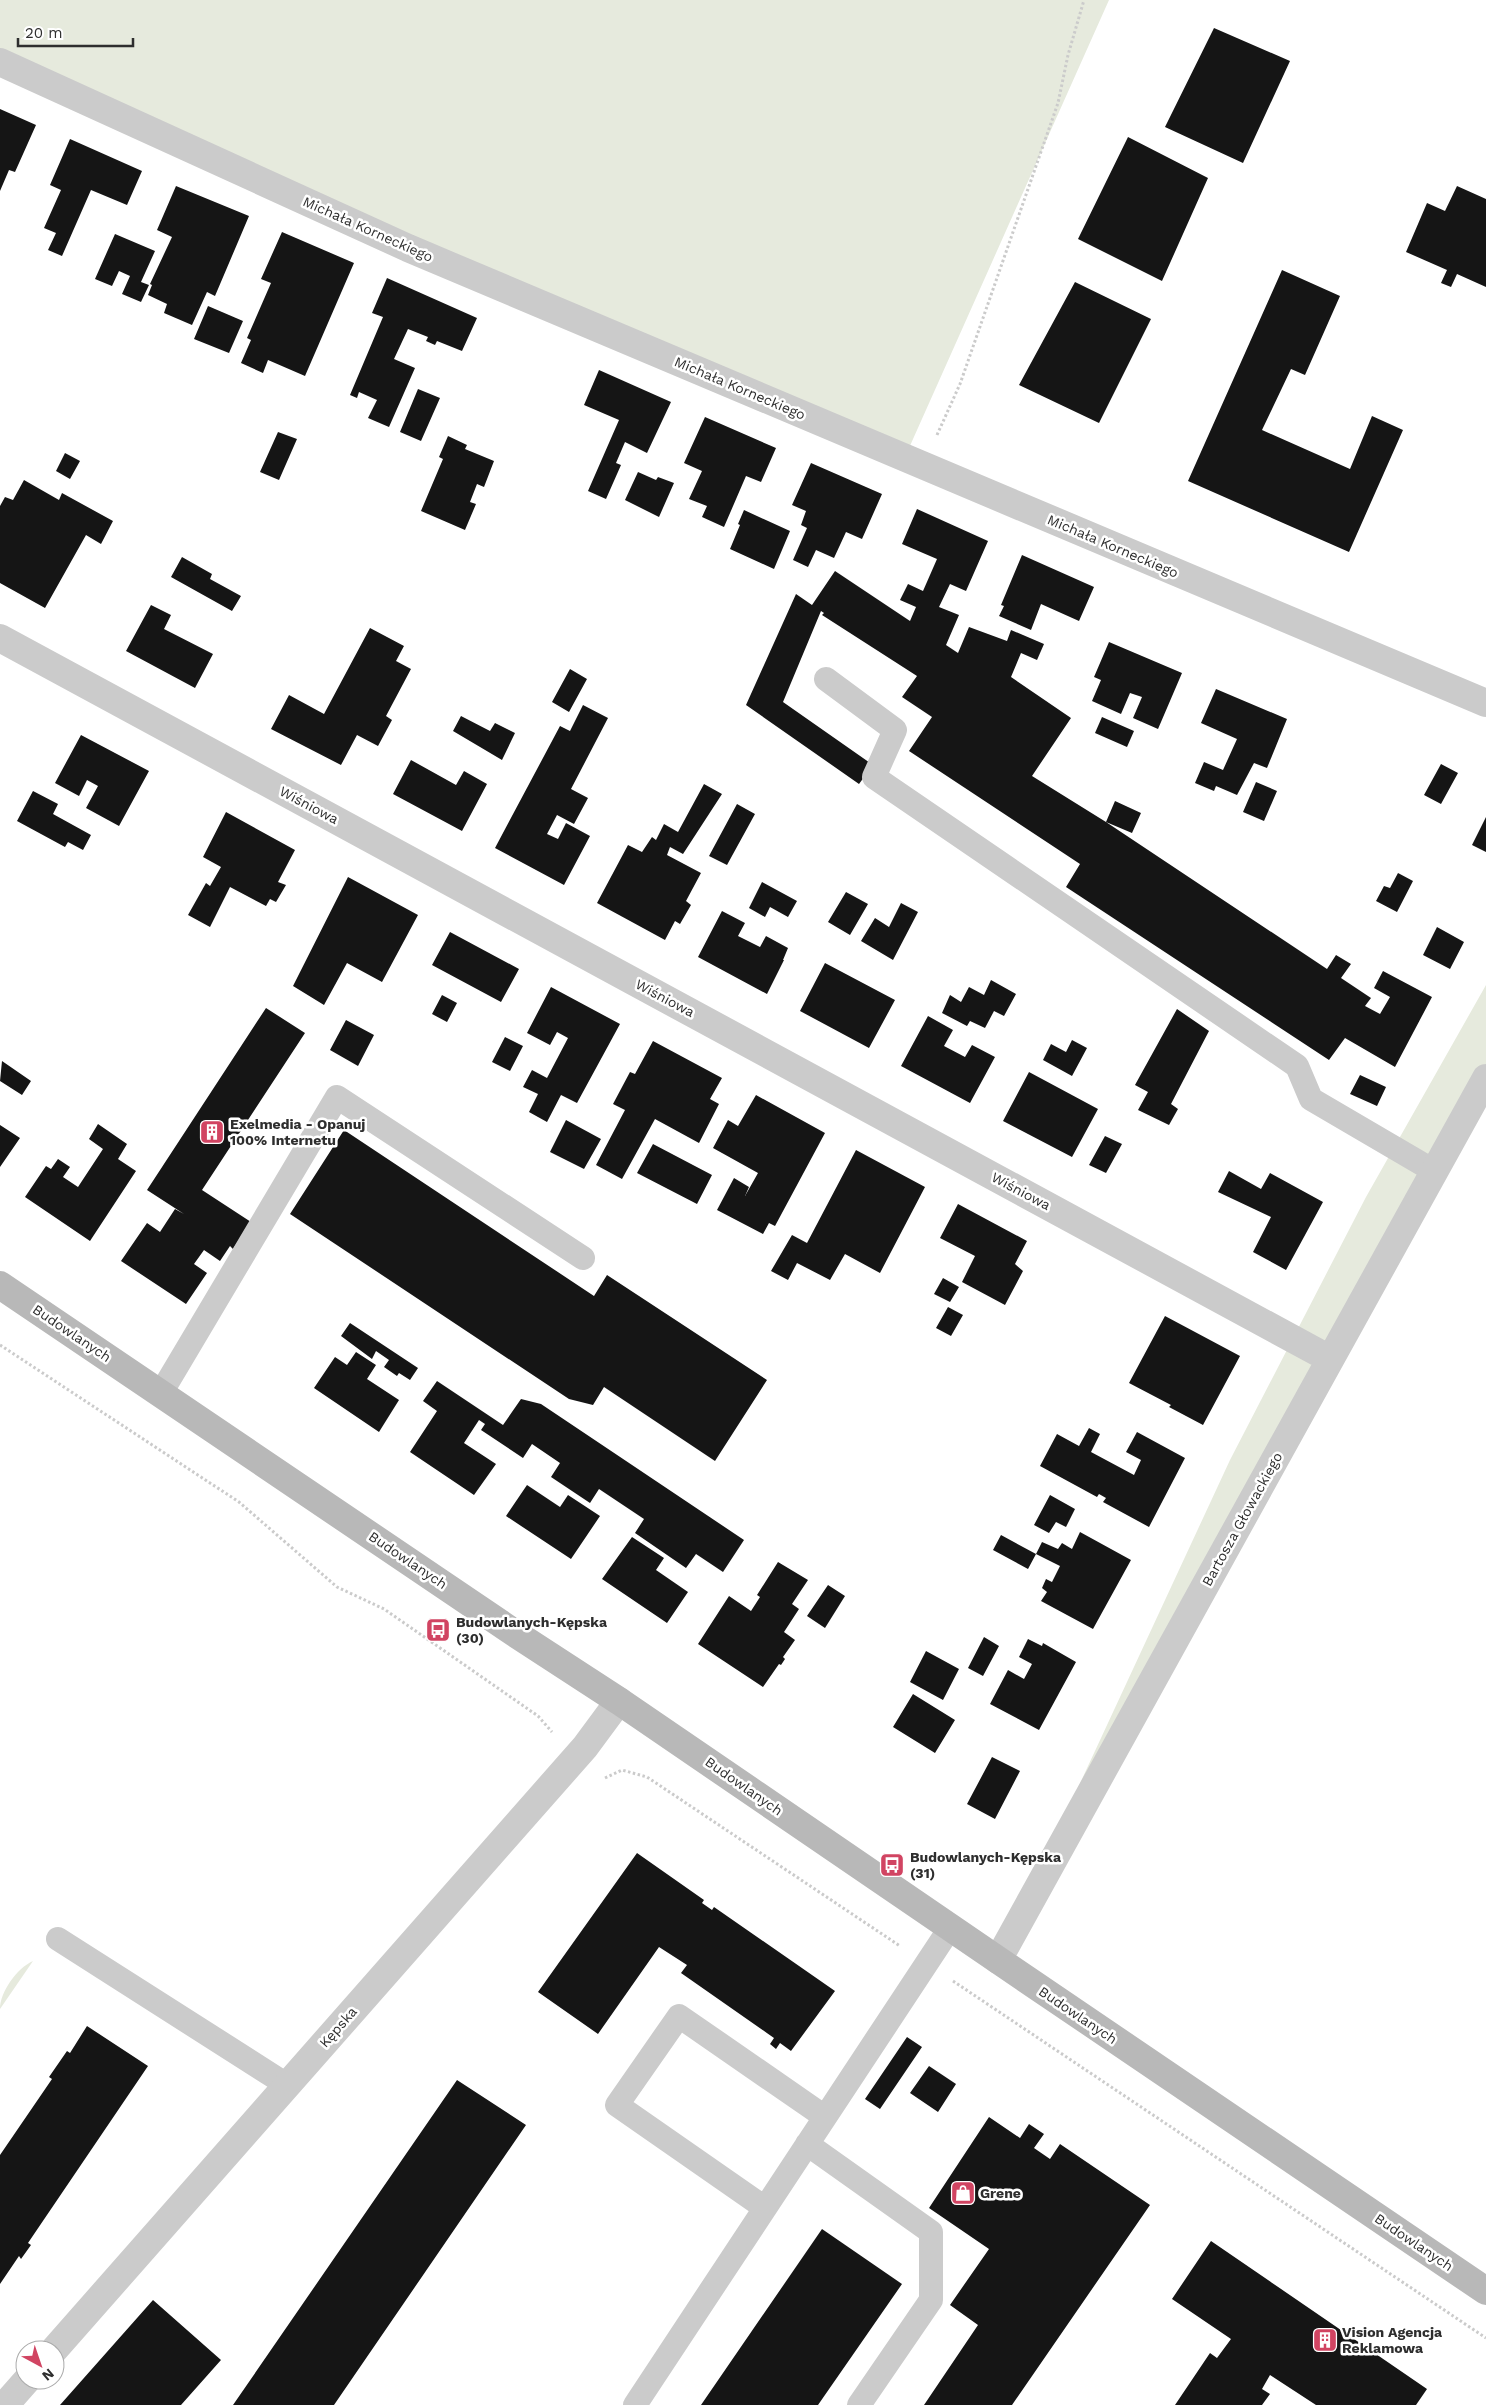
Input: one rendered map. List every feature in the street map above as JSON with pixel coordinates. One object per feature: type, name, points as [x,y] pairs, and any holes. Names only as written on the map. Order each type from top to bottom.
[{"type":"main road","name":"Budowlanych","points":[[0,1285],[510,1630],[619,1700],[950,1928],[1486,2291]]},
{"type":"street","name":"Michała Korneckiego","points":[[0,62],[408,248],[1486,703]]},
{"type":"street","name":"Wiśniowa","points":[[0,638],[1330,1359]]},
{"type":"street","name":"Bartosza Głowackiego","points":[[998,1960],[1486,1078]]},
{"type":"street","name":"Kępska","points":[[63,2340],[585,1748],[619,1700]]},
{"type":"street","points":[[5,2405],[18,2390]]},
{"type":"lane","points":[[826,679],[895,730],[874,777],[1297,1066],[1311,1099],[1434,1171]]},
{"type":"lane","points":[[161,1393],[337,1097],[583,1258]]},
{"type":"lane","points":[[635,2405],[950,1928]]},
{"type":"lane","points":[[58,1939],[287,2085]]},
{"type":"lane","points":[[765,2208],[617,2106],[679,2016],[825,2117]]},
{"type":"lane","points":[[807,2144],[931,2232],[931,2300],[859,2405]]},
{"type":"path","points":[[923,465],[960,384],[1015,230],[1058,103],[1068,55],[1084,0]]},
{"type":"path","points":[[0,1345],[239,1502],[337,1587],[384,1610],[538,1716],[553,1733],[548,1740]]},
{"type":"path","points":[[598,1781],[622,1770],[647,1777],[1486,2338]]},
{"type":"shaded area","points":[[0,0],[1109,0],[905,457],[0,62]]},
{"type":"shaded area","points":[[1486,985],[1486,1078],[998,1960],[1230,1460],[1366,1197]]},
{"type":"shaded area","points":[[33,1961],[0,2009],[3,1995],[10,1981],[21,1969]]},
{"type":"building","points":[[1214,28],[1290,61],[1243,163],[1165,127]]},
{"type":"building","points":[[0,109],[36,125],[15,172],[9,170],[0,191]]},
{"type":"building","points":[[1128,137],[1208,178],[1162,281],[1078,239]]},
{"type":"building","points":[[70,139],[142,171],[127,205],[91,190],[62,256],[48,250],[56,233],[44,228],[61,190],[50,185]]},
{"type":"building","points":[[176,186],[249,216],[215,296],[207,292],[192,325],[164,313],[167,304],[148,295],[152,285],[150,284],[172,237],[157,230]]},
{"type":"building","points":[[1457,186],[1486,199],[1486,287],[1457,274],[1451,287],[1441,283],[1447,270],[1406,252],[1427,203],[1445,211]]},
{"type":"building","points":[[282,232],[354,263],[305,376],[268,360],[263,373],[241,363],[251,340],[247,338],[271,283],[261,279]]},
{"type":"building","points":[[115,234],[155,251],[141,282],[149,285],[141,302],[122,294],[130,276],[119,271],[112,286],[95,279]]},
{"type":"building","points":[[1282,270],[1340,296],[1305,375],[1291,369],[1262,430],[1350,469],[1372,416],[1403,430],[1349,552],[1188,481]]},
{"type":"building","points":[[387,278],[477,318],[462,351],[437,341],[435,345],[426,341],[428,337],[408,329],[394,359],[415,368],[389,427],[368,418],[377,400],[359,392],[357,398],[350,395],[383,317],[372,313]]},
{"type":"building","points":[[1075,282],[1151,319],[1099,423],[1019,385]]},
{"type":"building","points":[[208,306],[243,321],[229,353],[194,339]]},
{"type":"building","points":[[599,370],[671,402],[647,453],[625,442],[616,463],[621,465],[606,499],[588,491],[619,420],[584,405]]},
{"type":"building","points":[[418,389],[440,398],[421,441],[400,432]]},
{"type":"building","points":[[705,417],[776,448],[761,482],[746,476],[724,527],[702,517],[707,506],[689,499],[702,471],[684,463]]},
{"type":"building","points":[[278,432],[297,439],[279,480],[260,472]]},
{"type":"building","points":[[448,436],[467,445],[465,449],[494,461],[484,487],[477,484],[470,502],[476,504],[465,530],[421,511],[443,459],[439,457]]},
{"type":"building","points":[[65,453],[80,461],[70,479],[56,471]]},
{"type":"building","points":[[811,463],[882,494],[862,539],[846,532],[834,558],[816,550],[808,567],[793,560],[807,528],[801,525],[806,511],[792,505]]},
{"type":"building","points":[[638,472],[656,480],[658,477],[674,483],[659,517],[625,500]]},
{"type":"building","points":[[24,480],[59,500],[62,493],[113,521],[101,544],[86,535],[45,608],[0,583],[0,506],[5,497],[13,500]]},
{"type":"building","points":[[917,509],[988,541],[966,591],[950,584],[939,607],[959,615],[946,645],[958,653],[969,627],[1007,641],[1011,630],[1044,644],[1037,660],[1021,653],[1011,677],[1071,718],[1032,776],[1106,822],[1327,969],[1336,955],[1351,964],[1341,978],[1371,998],[1365,1006],[1380,1014],[1390,997],[1374,988],[1383,971],[1432,997],[1395,1067],[1345,1038],[1329,1060],[1066,887],[1080,864],[909,751],[932,717],[902,697],[917,676],[822,615],[824,613],[821,611],[783,702],[873,765],[859,784],[746,705],[796,594],[812,605],[835,571],[910,621],[916,607],[900,600],[908,584],[923,591],[937,559],[902,544]]},
{"type":"building","points":[[744,510],[790,531],[774,569],[730,549]]},
{"type":"building","points":[[1022,555],[1094,587],[1079,621],[1041,604],[1031,630],[999,616],[1004,606],[1001,605]]},
{"type":"building","points":[[182,557],[212,574],[210,579],[241,596],[232,611],[171,577]]},
{"type":"building","points":[[151,605],[171,615],[164,629],[213,654],[195,688],[126,651]]},
{"type":"building","points":[[370,628],[404,646],[396,661],[411,669],[386,716],[392,720],[378,746],[357,735],[341,765],[271,729],[289,695],[324,714]]},
{"type":"building","points":[[1109,642],[1182,673],[1158,729],[1133,718],[1142,697],[1130,693],[1121,714],[1092,701],[1101,680],[1094,677]]},
{"type":"building","points":[[570,669],[587,679],[569,712],[552,702]]},
{"type":"building","points":[[1216,689],[1287,719],[1267,768],[1254,763],[1237,795],[1216,786],[1214,791],[1195,783],[1204,762],[1223,770],[1237,739],[1201,723]]},
{"type":"building","points":[[583,705],[608,718],[571,789],[588,798],[574,824],[557,815],[547,834],[558,839],[566,823],[590,836],[564,885],[495,848],[560,726],[570,731]]},
{"type":"building","points":[[461,716],[490,731],[495,723],[515,733],[502,760],[453,731]]},
{"type":"building","points":[[1102,717],[1134,731],[1127,747],[1095,733]]},
{"type":"building","points":[[81,735],[149,771],[119,826],[86,808],[98,786],[87,780],[79,796],[55,783]]},
{"type":"building","points":[[411,760],[456,785],[464,771],[487,784],[462,831],[393,794]]},
{"type":"building","points":[[1441,764],[1458,773],[1441,804],[1424,795]]},
{"type":"building","points":[[1256,782],[1277,791],[1264,821],[1243,812]]},
{"type":"building","points":[[704,784],[722,794],[683,854],[670,847],[667,855],[701,873],[686,901],[691,905],[680,924],[675,921],[665,940],[597,903],[628,845],[642,852],[652,837],[656,840],[664,824],[678,832]]},
{"type":"building","points":[[33,791],[58,804],[53,814],[91,835],[83,850],[68,842],[65,847],[17,821]]},
{"type":"building","points":[[1115,801],[1141,813],[1132,833],[1106,822]]},
{"type":"building","points":[[737,804],[755,814],[727,865],[709,856]]},
{"type":"building","points":[[226,812],[295,850],[278,882],[286,885],[276,902],[270,899],[266,906],[230,887],[210,927],[188,915],[206,883],[210,886],[221,867],[203,857]]},
{"type":"building","points":[[1486,817],[1486,852],[1472,845]]},
{"type":"building","points":[[1398,873],[1413,881],[1397,912],[1376,901],[1384,886],[1390,888]]},
{"type":"building","points":[[348,877],[418,915],[382,982],[347,963],[324,1005],[293,986]]},
{"type":"building","points":[[762,882],[797,901],[788,917],[770,907],[765,917],[749,908]]},
{"type":"building","points":[[846,892],[868,904],[850,935],[828,922]]},
{"type":"building","points":[[901,903],[918,912],[893,960],[861,941],[875,918],[889,927]]},
{"type":"building","points":[[722,911],[745,923],[738,936],[760,947],[766,936],[788,948],[767,994],[698,957]]},
{"type":"building","points":[[1437,927],[1464,942],[1450,969],[1423,955]]},
{"type":"building","points":[[450,932],[519,969],[501,1002],[432,965]]},
{"type":"building","points":[[825,963],[895,1000],[869,1048],[800,1011]]},
{"type":"building","points":[[991,980],[1016,994],[1004,1016],[994,1011],[985,1028],[970,1021],[967,1026],[942,1013],[950,995],[961,1002],[969,987],[984,995]]},
{"type":"building","points":[[551,987],[620,1024],[577,1103],[561,1095],[547,1122],[529,1112],[538,1094],[523,1087],[532,1070],[547,1078],[568,1038],[557,1032],[550,1045],[527,1033]]},
{"type":"building","points":[[442,995],[457,1003],[447,1022],[432,1014]]},
{"type":"building","points":[[266,1008],[305,1033],[202,1190],[251,1222],[233,1249],[230,1246],[220,1261],[204,1250],[194,1264],[207,1273],[186,1304],[121,1261],[147,1223],[160,1232],[175,1209],[184,1214],[147,1190]]},
{"type":"building","points":[[1177,1009],[1209,1031],[1171,1104],[1178,1109],[1169,1125],[1138,1110],[1148,1092],[1135,1085]]},
{"type":"building","points":[[928,1016],[953,1030],[944,1046],[965,1057],[972,1045],[995,1057],[970,1103],[901,1066]]},
{"type":"building","points":[[346,1020],[374,1035],[358,1066],[330,1050]]},
{"type":"building","points":[[505,1037],[523,1046],[510,1071],[492,1062]]},
{"type":"building","points":[[1072,1040],[1087,1048],[1072,1076],[1043,1060],[1051,1044],[1066,1052]]},
{"type":"building","points":[[653,1041],[722,1078],[710,1099],[719,1104],[699,1143],[655,1119],[622,1179],[596,1165],[625,1110],[613,1104],[630,1072],[635,1074]]},
{"type":"building","points":[[2,1061],[31,1081],[22,1095],[0,1081]]},
{"type":"building","points":[[1029,1072],[1098,1109],[1072,1157],[1003,1121]]},
{"type":"building","points":[[1360,1075],[1386,1087],[1377,1106],[1350,1094]]},
{"type":"building","points":[[756,1095],[825,1133],[775,1226],[769,1223],[763,1234],[717,1210],[734,1178],[749,1187],[745,1196],[758,1173],[713,1148],[728,1120],[738,1126]]},
{"type":"building","points":[[566,1120],[601,1139],[584,1169],[550,1152]]},
{"type":"building","points":[[98,1124],[127,1144],[118,1159],[136,1171],[90,1241],[25,1197],[46,1166],[51,1169],[58,1159],[70,1167],[63,1177],[78,1187],[103,1149],[89,1139]]},
{"type":"building","points":[[0,1125],[20,1138],[0,1167]]},
{"type":"building","points":[[344,1130],[594,1296],[607,1275],[767,1380],[715,1461],[604,1387],[593,1405],[569,1399],[290,1214]]},
{"type":"building","points":[[1105,1136],[1122,1144],[1106,1173],[1089,1165]]},
{"type":"building","points":[[653,1144],[712,1175],[697,1204],[637,1173]]},
{"type":"building","points":[[856,1150],[925,1187],[880,1273],[845,1254],[830,1280],[797,1263],[788,1280],[771,1271],[792,1235],[807,1243]]},
{"type":"building","points":[[1229,1171],[1261,1189],[1270,1173],[1323,1202],[1286,1270],[1253,1252],[1271,1217],[1218,1192]]},
{"type":"building","points":[[958,1204],[1027,1241],[1015,1264],[1023,1271],[1005,1305],[962,1282],[975,1256],[940,1238]]},
{"type":"building","points":[[943,1278],[959,1287],[950,1302],[934,1294]]},
{"type":"building","points":[[948,1307],[963,1315],[951,1336],[936,1328]]},
{"type":"building","points":[[1165,1316],[1240,1356],[1203,1425],[1169,1407],[1171,1405],[1129,1383]]},
{"type":"building","points":[[350,1323],[418,1368],[410,1380],[399,1373],[397,1376],[384,1367],[389,1360],[376,1351],[372,1359],[341,1336]]},
{"type":"building","points":[[356,1352],[376,1365],[367,1379],[399,1400],[379,1432],[314,1388],[335,1357],[347,1365]]},
{"type":"building","points":[[437,1381],[503,1425],[521,1399],[541,1404],[744,1540],[723,1572],[696,1554],[686,1568],[635,1533],[644,1519],[599,1489],[590,1503],[551,1477],[560,1463],[532,1444],[523,1458],[481,1430],[485,1424],[479,1420],[464,1443],[496,1464],[474,1495],[410,1452],[437,1411],[423,1401]]},
{"type":"building","points":[[1089,1428],[1100,1434],[1091,1452],[1134,1475],[1141,1460],[1126,1452],[1137,1432],[1185,1458],[1149,1527],[1103,1502],[1106,1498],[1099,1494],[1097,1497],[1040,1466],[1057,1434],[1079,1446]]},
{"type":"building","points":[[527,1485],[560,1507],[568,1495],[600,1516],[571,1559],[506,1516]]},
{"type":"building","points":[[1050,1495],[1075,1509],[1066,1527],[1056,1522],[1049,1533],[1034,1525]]},
{"type":"building","points":[[1080,1532],[1131,1560],[1093,1629],[1041,1601],[1047,1592],[1042,1588],[1046,1579],[1052,1582],[1060,1566],[1036,1554],[1042,1542],[1058,1549],[1062,1543],[1072,1549]]},
{"type":"building","points":[[1001,1535],[1036,1554],[1028,1569],[993,1550]]},
{"type":"building","points":[[632,1537],[664,1558],[656,1570],[688,1592],[667,1623],[602,1579]]},
{"type":"building","points":[[778,1562],[808,1580],[792,1604],[799,1609],[784,1632],[795,1640],[783,1657],[785,1659],[781,1665],[779,1664],[763,1687],[698,1644],[729,1596],[751,1611],[760,1597],[757,1595]]},
{"type":"building","points":[[828,1585],[845,1596],[825,1628],[807,1616]]},
{"type":"building","points":[[984,1637],[999,1646],[983,1676],[968,1668]]},
{"type":"building","points":[[1028,1639],[1042,1646],[1043,1643],[1076,1662],[1039,1730],[990,1704],[1008,1670],[1024,1679],[1032,1664],[1019,1657]]},
{"type":"building","points":[[926,1651],[959,1669],[943,1700],[910,1682]]},
{"type":"building","points":[[913,1694],[955,1720],[935,1753],[893,1727]]},
{"type":"building","points":[[992,1757],[1020,1771],[995,1819],[967,1804]]},
{"type":"building","points":[[637,1853],[704,1900],[702,1903],[712,1910],[714,1907],[835,1991],[791,2051],[780,2043],[776,2049],[770,2044],[774,2038],[681,1973],[687,1965],[659,1947],[598,2034],[538,1992]]},
{"type":"building","points":[[87,2026],[148,2066],[28,2243],[31,2245],[21,2259],[19,2256],[0,2284],[0,2155],[52,2079],[49,2077],[67,2051],[70,2053]]},
{"type":"building","points":[[907,2037],[922,2047],[880,2109],[865,2099]]},
{"type":"building","points":[[929,2066],[956,2084],[938,2112],[910,2093]]},
{"type":"building","points":[[457,2080],[526,2125],[334,2405],[233,2405]]},
{"type":"building","points":[[989,2117],[1020,2138],[1029,2124],[1044,2134],[1034,2148],[1050,2159],[1060,2144],[1150,2205],[1012,2405],[924,2405],[978,2325],[950,2305],[989,2249],[929,2208]]},
{"type":"building","points":[[822,2229],[902,2284],[818,2405],[701,2405]]},
{"type":"building","points":[[1211,2241],[1427,2389],[1416,2405],[1316,2405],[1270,2375],[1262,2389],[1270,2394],[1262,2405],[1175,2405],[1210,2353],[1217,2358],[1231,2339],[1172,2299]]},
{"type":"building","points":[[153,2300],[221,2360],[181,2405],[60,2405]]},
{"type":"place","name":"Exelmedia - Opanuj 100% Internetu","points":[[212,1132]]},
{"type":"place","name":"Budowlanych-Kępska (30)","points":[[438,1630]]},
{"type":"place","name":"Budowlanych-Kępska (31)","points":[[892,1865]]},
{"type":"place","name":"Grene","points":[[963,2193]]},
{"type":"place","name":"Vision Agencja Reklamowa","points":[[1325,2340]]}]
